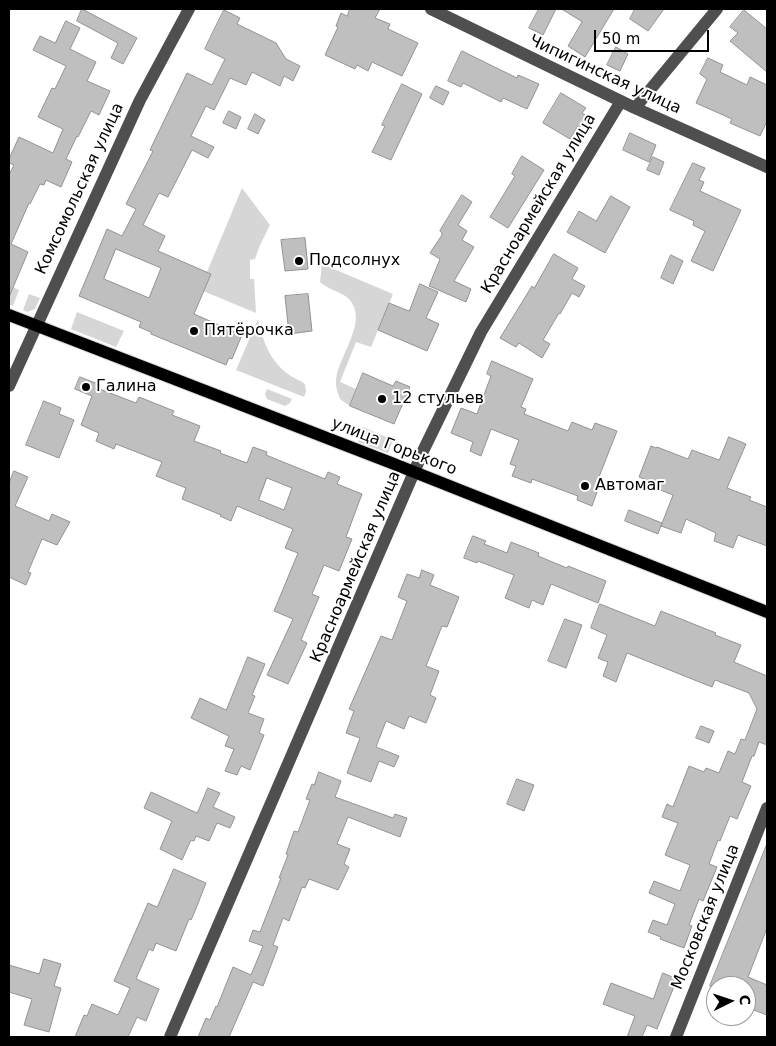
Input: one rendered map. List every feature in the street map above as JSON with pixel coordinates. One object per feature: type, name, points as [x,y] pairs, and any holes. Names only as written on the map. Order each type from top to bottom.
[{"type":"main road","name":"улица Горького","points":[[9,315],[414,472],[767,612]]},
{"type":"street","name":"Комсомольская улица","points":[[9,386],[140,100],[190,9]]},
{"type":"street","name":"Чипигинская улица","points":[[430,9],[452,13],[635,108],[767,168]]},
{"type":"street","points":[[635,108],[717,9]]},
{"type":"street","name":"Красноармейская улица","points":[[170,1037],[424,449],[481,332],[621,101]]},
{"type":"street","name":"Московская улица","points":[[676,1037],[767,808]]},
{"type":"shaded area","points":[[242,188],[270,225],[255,259],[250,260],[250,279],[254,279],[256,313],[203,291],[211,274],[207,272]]},
{"type":"shaded area","points":[[322,264],[393,294],[371,347],[356,342],[340,382],[356,389],[350,406],[340,399],[336,382],[338,371],[354,331],[355,312],[352,303],[346,296],[320,282]]},
{"type":"shaded area","points":[[9,285],[19,290],[13,306],[9,304]]},
{"type":"shaded area","points":[[29,294],[40,298],[35,309],[27,312],[23,310]]},
{"type":"shaded area","points":[[77,312],[124,331],[116,347],[71,329]]},
{"type":"shaded area","points":[[258,319],[265,342],[276,363],[288,374],[305,384],[306,392],[304,397],[236,370]]},
{"type":"shaded area","points":[[267,389],[292,399],[290,403],[285,406],[267,399],[265,394]]},
{"type":"shaded area","points":[[363,427],[393,440],[388,453],[358,442]]},
{"type":"building","points":[[82,9],[137,38],[123,64],[111,58],[118,43],[77,21]]},
{"type":"building","points":[[350,9],[380,9],[375,18],[390,24],[388,29],[418,43],[402,76],[372,62],[368,71],[357,65],[355,69],[325,55],[338,27],[336,26],[341,13],[347,16]]},
{"type":"building","points":[[539,9],[556,9],[543,35],[529,28]]},
{"type":"building","points":[[562,9],[614,9],[585,57],[568,46],[582,22]]},
{"type":"building","points":[[635,9],[664,9],[648,31],[630,19]]},
{"type":"building","points":[[224,10],[240,18],[237,24],[276,43],[286,59],[300,66],[293,81],[284,76],[280,86],[252,72],[246,85],[230,78],[214,110],[206,106],[191,136],[214,147],[208,158],[192,150],[168,197],[159,193],[143,225],[165,236],[158,251],[211,274],[194,314],[242,335],[232,359],[229,358],[226,365],[151,334],[151,332],[139,327],[141,322],[79,296],[107,229],[122,236],[136,209],[126,204],[153,151],[150,150],[187,73],[212,85],[225,59],[205,49]],"holes":[[[116,249],[161,268],[149,298],[104,279]]]},
{"type":"building","points":[[744,10],[767,29],[767,72],[730,41],[738,33],[730,27]]},
{"type":"building","points":[[66,21],[80,28],[70,49],[96,62],[87,81],[110,91],[99,115],[91,111],[77,136],[66,159],[72,162],[61,187],[46,180],[44,185],[40,184],[29,203],[11,244],[28,252],[9,297],[9,175],[14,165],[9,163],[9,159],[19,137],[53,153],[63,129],[38,117],[52,88],[55,89],[66,66],[33,50],[40,36],[55,43]]},
{"type":"building","points":[[616,47],[628,54],[620,71],[607,65]]},
{"type":"building","points":[[462,51],[517,78],[518,75],[539,84],[527,109],[503,98],[501,102],[463,83],[461,87],[448,81]]},
{"type":"building","points":[[708,58],[723,65],[720,72],[747,85],[750,77],[767,85],[767,121],[760,136],[730,123],[732,119],[696,103],[707,79],[700,74]]},
{"type":"building","points":[[402,84],[422,94],[391,160],[372,152],[385,126],[382,125]]},
{"type":"building","points":[[436,86],[449,92],[443,105],[430,98]]},
{"type":"building","points":[[561,93],[586,108],[582,113],[587,116],[570,139],[543,123]]},
{"type":"building","points":[[229,111],[241,117],[236,129],[223,123]]},
{"type":"building","points":[[255,114],[265,120],[258,134],[248,129]]},
{"type":"building","points":[[630,133],[656,145],[649,162],[623,150]]},
{"type":"building","points":[[522,156],[544,170],[508,228],[490,217],[515,176],[512,174]]},
{"type":"building","points":[[653,157],[664,162],[659,175],[647,170]]},
{"type":"building","points":[[693,163],[705,168],[699,180],[704,182],[700,191],[741,210],[713,271],[691,261],[705,231],[693,225],[694,221],[670,210]]},
{"type":"building","points":[[462,195],[472,202],[458,225],[467,231],[462,240],[474,247],[454,281],[471,289],[466,302],[429,286],[440,259],[430,253],[442,235],[440,231]]},
{"type":"building","points":[[611,196],[630,207],[605,253],[567,232],[579,211],[596,221]]},
{"type":"building","points":[[305,238],[308,269],[285,271],[281,240]]},
{"type":"building","points":[[554,254],[578,268],[572,279],[585,286],[579,297],[572,293],[559,313],[543,340],[550,344],[542,358],[519,343],[516,347],[500,338],[532,286],[534,288]]},
{"type":"building","points":[[671,255],[683,261],[673,284],[661,278]]},
{"type":"building","points":[[420,284],[438,292],[426,318],[439,324],[427,351],[378,330],[389,303],[409,311]]},
{"type":"building","points":[[308,294],[312,331],[289,334],[285,296]]},
{"type":"building","points":[[492,361],[533,379],[521,407],[526,409],[524,414],[568,431],[572,422],[592,430],[595,423],[617,431],[597,482],[600,484],[592,506],[577,500],[578,496],[532,479],[531,483],[512,476],[516,466],[510,464],[519,440],[491,429],[481,456],[470,451],[473,442],[451,433],[461,408],[477,414],[491,376],[487,374]]},
{"type":"building","points":[[363,373],[393,386],[396,381],[410,387],[394,424],[350,406]]},
{"type":"building","points":[[80,377],[98,384],[97,388],[136,403],[139,397],[174,411],[172,415],[200,426],[194,441],[221,451],[220,453],[247,463],[253,447],[267,452],[266,455],[325,479],[328,472],[340,477],[337,484],[362,494],[346,537],[352,539],[339,571],[324,565],[312,594],[319,597],[301,640],[307,643],[288,684],[267,675],[293,619],[274,611],[298,553],[285,548],[293,529],[237,506],[231,521],[182,499],[186,488],[156,476],[162,462],[116,444],[114,449],[96,441],[99,433],[81,425],[92,396],[75,389]],"holes":[[[267,478],[292,488],[284,510],[259,500]]]},
{"type":"building","points":[[44,401],[61,408],[59,414],[74,420],[59,458],[26,445]]},
{"type":"building","points":[[729,437],[746,444],[727,488],[751,497],[749,500],[767,507],[767,546],[738,535],[733,548],[714,541],[716,533],[686,519],[681,533],[661,526],[673,495],[653,487],[654,483],[639,477],[651,446],[688,459],[692,450],[719,460]]},
{"type":"building","points":[[14,471],[28,477],[15,506],[49,521],[52,514],[70,522],[57,545],[42,539],[28,572],[31,573],[26,585],[9,577],[9,484]]},
{"type":"building","points":[[629,510],[662,523],[658,534],[625,521]]},
{"type":"building","points":[[473,536],[486,541],[484,544],[507,553],[511,542],[539,553],[538,556],[567,568],[568,566],[606,581],[598,603],[551,584],[543,605],[532,600],[529,608],[505,598],[514,575],[478,561],[477,563],[464,558]]},
{"type":"building","points":[[422,570],[434,575],[430,585],[459,597],[447,627],[442,626],[426,666],[439,671],[430,695],[436,698],[426,723],[409,716],[404,729],[386,721],[376,747],[399,756],[394,767],[379,761],[371,782],[347,773],[360,738],[346,733],[354,711],[349,709],[381,636],[392,640],[407,601],[398,597],[407,574],[419,578]]},
{"type":"building","points":[[600,604],[655,626],[661,611],[716,633],[715,635],[741,645],[734,662],[767,676],[767,745],[759,742],[754,756],[752,756],[742,782],[751,786],[737,819],[730,816],[720,841],[718,840],[709,864],[717,867],[703,901],[699,899],[689,925],[692,926],[684,948],[660,939],[661,937],[648,932],[653,920],[667,925],[675,904],[649,893],[654,881],[680,891],[690,865],[665,855],[678,823],[662,817],[667,804],[673,807],[689,766],[704,772],[706,768],[719,773],[728,751],[735,754],[741,739],[745,740],[757,709],[749,693],[715,680],[712,687],[627,653],[616,682],[603,676],[608,662],[598,658],[607,635],[591,628]]},
{"type":"building","points":[[565,619],[582,625],[566,668],[548,661]]},
{"type":"building","points":[[248,657],[265,664],[252,695],[255,696],[248,713],[264,719],[259,733],[264,735],[250,770],[241,766],[237,775],[225,771],[234,749],[225,746],[229,736],[191,718],[200,698],[226,710]]},
{"type":"building","points":[[701,726],[714,731],[709,743],[696,738]]},
{"type":"building","points":[[319,772],[341,781],[335,797],[393,818],[395,814],[407,818],[400,837],[348,817],[337,844],[350,849],[344,864],[349,867],[338,890],[309,879],[305,888],[302,887],[289,921],[283,918],[273,945],[278,947],[263,986],[253,982],[229,1037],[198,1037],[206,1018],[210,1020],[217,1007],[233,967],[251,975],[263,946],[249,941],[253,930],[260,932],[281,878],[279,878],[288,855],[286,854],[294,831],[298,832],[310,800],[306,799]]},
{"type":"building","points":[[517,779],[534,785],[524,811],[507,804]]},
{"type":"building","points":[[208,788],[220,793],[213,807],[235,817],[230,828],[217,823],[209,841],[196,836],[194,841],[191,840],[182,860],[160,849],[172,821],[144,808],[151,792],[197,813]]},
{"type":"building","points":[[767,844],[767,928],[748,976],[714,976]]},
{"type":"building","points":[[174,869],[206,883],[176,951],[156,943],[153,951],[149,949],[136,979],[159,989],[146,1021],[137,1017],[128,1037],[75,1037],[84,1015],[87,1016],[92,1004],[118,1015],[130,988],[114,981],[148,903],[157,907]]},
{"type":"building","points":[[44,959],[61,964],[54,986],[61,988],[49,1032],[24,1025],[32,999],[9,992],[9,965],[39,974]]},
{"type":"building","points":[[663,973],[677,979],[657,1029],[647,1025],[642,1037],[627,1037],[635,1016],[603,1004],[611,983],[653,999]]},
{"type":"building","points":[[756,980],[767,985],[767,1015],[756,1011]]},
{"type":"place","name":"Подсолнух","points":[[299,261]]},
{"type":"place","name":"Пятёрочка","points":[[194,331]]},
{"type":"place","name":"Галина","points":[[86,387]]},
{"type":"place","name":"12 стульев","points":[[382,399]]},
{"type":"place","name":"Автомаг","points":[[585,486]]}]
